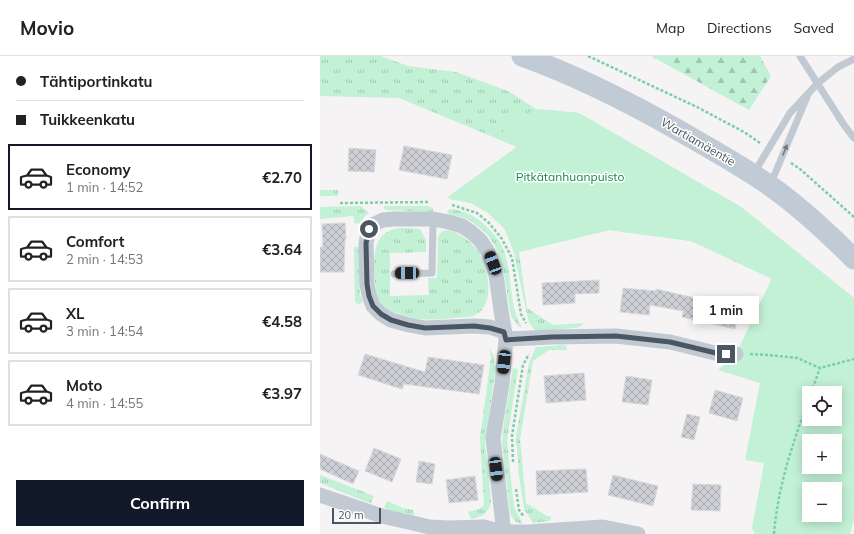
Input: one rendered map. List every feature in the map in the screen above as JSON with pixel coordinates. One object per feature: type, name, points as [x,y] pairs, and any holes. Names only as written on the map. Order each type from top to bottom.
[{"type":"main road","name":"Wartiamäentie","points":[[522,56],[550,66],[603,89],[727,158],[770,186],[827,232],[854,259]]},
{"type":"street","points":[[503,533],[493,438],[502,384],[505,336],[493,263],[485,245],[462,226],[433,219],[382,220],[372,225],[369,229],[366,243],[367,284],[369,296],[373,306],[381,314],[391,320],[425,328],[474,326],[490,328],[505,336],[616,336],[670,342],[716,353],[736,354]]},
{"type":"street","points":[[320,495],[382,516],[409,523],[448,528],[484,527],[503,533],[603,527],[638,534]]},
{"type":"lane","points":[[800,56],[844,125],[854,138]]},
{"type":"lane","points":[[753,175],[790,113],[818,83],[838,68],[854,59]]},
{"type":"lane","points":[[770,186],[808,93]]},
{"type":"lane","points":[[394,274],[432,273],[433,219]]},
{"type":"path","points":[[588,56],[696,107],[744,132],[769,149]]},
{"type":"path","points":[[782,158],[800,169],[854,217]]},
{"type":"path","points":[[736,354],[768,354],[797,358],[820,368],[854,359]]},
{"type":"path","points":[[814,386],[820,368]]},
{"type":"path","points":[[774,534],[780,490],[786,464],[802,417]]},
{"type":"green space","points":[[320,56],[381,56],[408,66],[456,72],[508,91],[536,109],[579,113],[741,207],[854,298],[772,279],[691,241],[609,230],[519,252],[527,308],[553,325],[583,323],[581,326],[576,328],[536,331],[528,319],[514,253],[505,229],[487,212],[471,203],[450,199],[448,197],[517,147],[399,98],[320,96]]},
{"type":"green space","points":[[651,56],[760,56],[771,76],[749,110]]},
{"type":"green space","name":"Pitkätanhuanpuisto","points":[[536,109],[579,113],[741,207],[854,298],[854,520],[850,534],[755,534],[752,528],[764,463],[745,460],[760,383],[718,370],[736,354],[772,278],[691,241],[609,230],[514,253],[505,229],[487,212],[471,203],[450,199],[448,197],[517,147],[500,140],[506,122],[519,118]]},
{"type":"green space","points":[[320,190],[338,190],[338,196],[320,196]]},
{"type":"green space","points":[[361,206],[369,213],[364,217],[362,224],[354,223],[354,216],[320,219],[320,207]]},
{"type":"green space","points":[[384,206],[429,206],[433,209],[433,212],[386,210]]},
{"type":"green space","points":[[449,209],[463,212],[477,218],[498,239],[508,265],[514,308],[522,328],[518,326],[511,316],[503,269],[498,252],[493,243],[487,234],[470,220],[447,213]]},
{"type":"green space","points":[[407,228],[420,229],[426,240],[426,252],[390,253],[390,296],[429,295],[428,278],[437,278],[438,237],[446,230],[456,233],[467,240],[477,250],[484,264],[488,283],[487,301],[477,314],[466,317],[434,320],[419,319],[391,311],[382,304],[376,293],[374,268],[375,250],[382,236],[391,230]]},
{"type":"green space","points":[[354,247],[359,247],[360,257],[360,295],[363,302],[358,305],[355,301]]},
{"type":"green space","points":[[566,346],[567,350],[549,350],[533,361],[520,439],[526,503],[547,516],[551,516],[551,519],[549,521],[533,523],[524,509],[519,475],[516,436],[529,363],[536,347]]},
{"type":"green space","points":[[489,347],[494,356],[494,365],[496,365],[485,444],[491,501],[489,509],[484,514],[471,519],[468,512],[479,509],[484,505],[480,438],[491,357]]},
{"type":"green space","points":[[513,368],[518,369],[507,440],[514,507],[523,524],[516,522],[510,514],[502,443]]},
{"type":"green space","points":[[320,475],[374,496],[371,503],[320,483]]},
{"type":"green space","points":[[387,501],[403,508],[414,510],[414,516],[389,511],[384,507]]},
{"type":"building","points":[[404,146],[452,155],[447,179],[399,170]]},
{"type":"building","points":[[349,148],[376,150],[374,172],[348,171]]},
{"type":"building","points":[[345,223],[346,239],[344,272],[320,272],[320,247],[323,247],[322,224]]},
{"type":"building","points":[[599,280],[599,293],[575,294],[575,303],[543,305],[542,283]]},
{"type":"building","points":[[623,288],[656,291],[656,289],[708,301],[710,296],[741,304],[735,329],[682,317],[683,311],[650,305],[649,315],[620,312]]},
{"type":"building","points":[[365,354],[425,372],[428,357],[484,365],[479,394],[404,384],[402,389],[358,375]]},
{"type":"building","points":[[584,373],[586,400],[546,403],[544,376]]},
{"type":"building","points":[[626,376],[652,380],[648,405],[622,402]]},
{"type":"building","points":[[715,390],[743,398],[737,421],[709,413]]},
{"type":"building","points":[[687,414],[700,417],[694,440],[681,437]]},
{"type":"building","points":[[374,448],[401,459],[392,482],[365,471]]},
{"type":"building","points":[[320,454],[359,471],[353,484],[320,469]]},
{"type":"building","points":[[419,461],[435,464],[432,484],[416,482]]},
{"type":"building","points":[[586,469],[588,492],[537,495],[536,471]]},
{"type":"building","points":[[613,475],[658,486],[653,506],[608,495]]},
{"type":"building","points":[[475,476],[478,500],[449,503],[446,480]]},
{"type":"building","points":[[693,484],[721,485],[720,511],[691,510]]},
{"type":"route","points":[[369,229],[366,243],[367,284],[369,296],[373,306],[381,314],[391,320],[425,328],[474,326],[490,328],[504,332],[506,340],[552,337],[616,336],[670,342],[726,354]]}]
